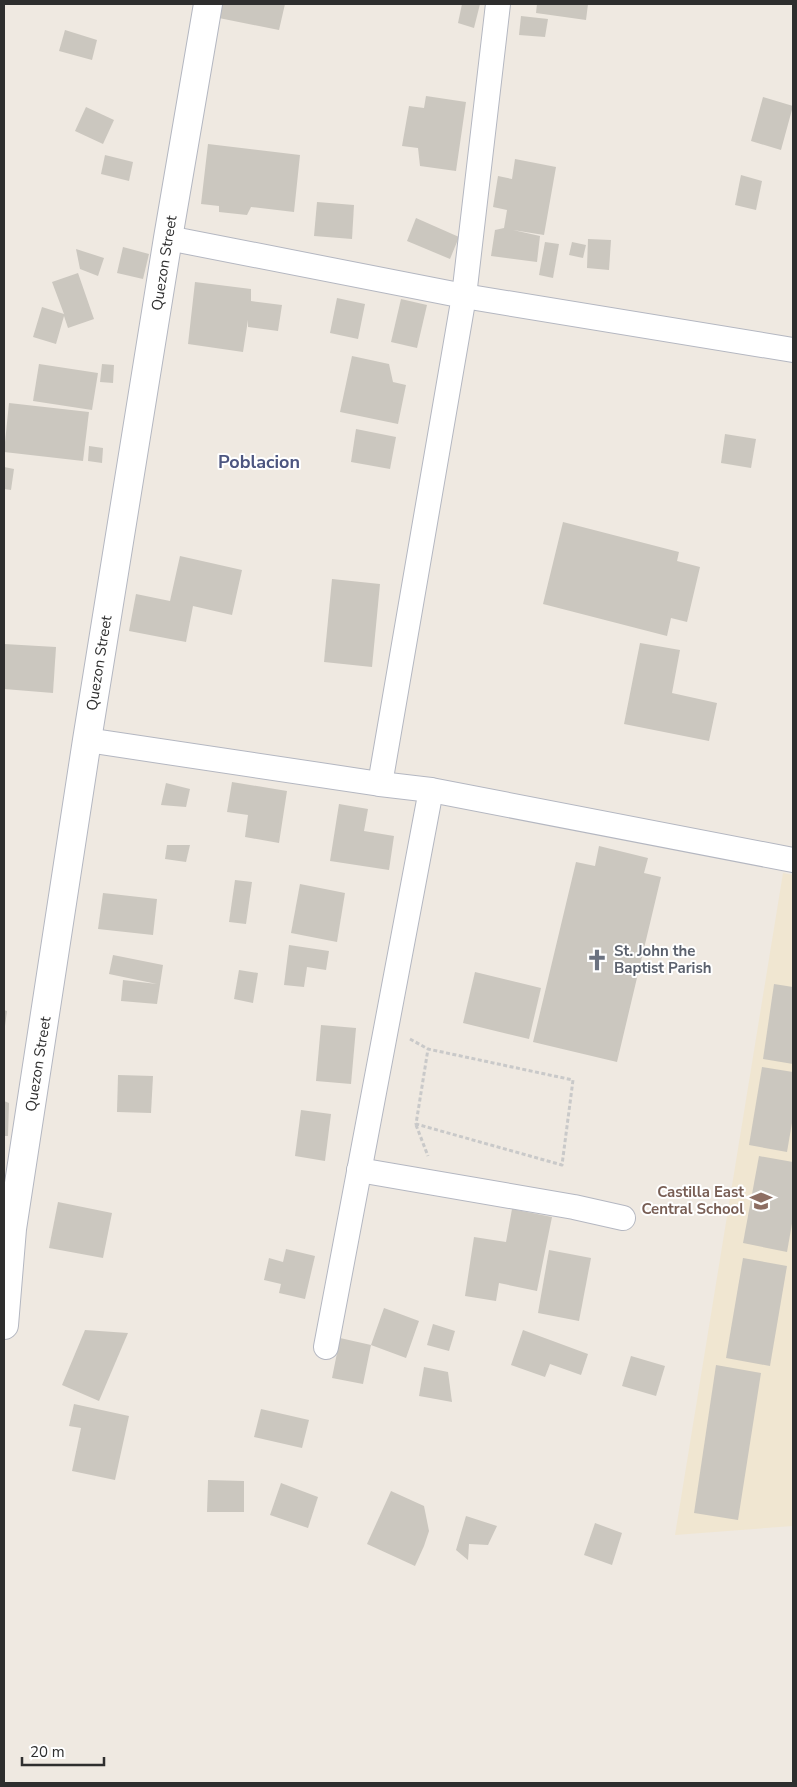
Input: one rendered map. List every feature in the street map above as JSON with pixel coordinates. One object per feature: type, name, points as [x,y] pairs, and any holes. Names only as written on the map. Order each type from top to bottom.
[{"type":"street","name":"Quezon Street","points":[[4,1325],[12,1229],[87,740],[168,238],[208,4]]},
{"type":"street","points":[[380,784],[464,296],[498,4]]},
{"type":"street","points":[[168,238],[464,296],[793,350]]},
{"type":"street","points":[[87,740],[431,790],[793,860]]},
{"type":"street","points":[[326,1347],[431,790]]},
{"type":"street","points":[[359,1170],[623,1218]]},
{"type":"path","points":[[428,1049],[573,1080],[562,1165],[416,1124],[428,1049]]},
{"type":"shaded area","name":"Castilla East Central School","points":[[783,873],[793,875],[793,1526],[675,1535]]},
{"type":"building","points":[[212,4],[285,4],[279,30],[209,16]]},
{"type":"building","points":[[462,4],[480,4],[474,28],[458,23]]},
{"type":"building","points":[[537,4],[588,4],[586,20],[536,13]]},
{"type":"building","points":[[521,16],[548,19],[545,37],[519,35]]},
{"type":"building","points":[[65,30],[97,40],[92,60],[59,51]]},
{"type":"building","points":[[426,96],[466,102],[456,171],[420,166],[418,148],[402,146],[409,106],[424,108]]},
{"type":"building","points":[[763,97],[793,106],[781,150],[751,141]]},
{"type":"building","points":[[86,107],[114,120],[103,144],[75,131]]},
{"type":"building","points":[[208,144],[300,155],[294,212],[251,207],[247,215],[219,212],[219,206],[201,204]]},
{"type":"building","points":[[105,155],[133,162],[129,181],[101,174]]},
{"type":"building","points":[[515,159],[556,167],[544,235],[513,230],[540,236],[537,262],[491,256],[495,230],[504,228],[507,210],[493,207],[498,176],[512,179]]},
{"type":"building","points":[[741,175],[762,181],[756,210],[735,205]]},
{"type":"building","points":[[317,202],[354,205],[352,239],[314,236]]},
{"type":"building","points":[[416,218],[459,237],[450,259],[407,241]]},
{"type":"building","points":[[588,239],[611,240],[609,270],[587,268]]},
{"type":"building","points":[[545,242],[559,244],[553,278],[539,275]]},
{"type":"building","points":[[572,242],[586,245],[583,258],[569,255]]},
{"type":"building","points":[[123,247],[149,254],[143,279],[117,273]]},
{"type":"building","points":[[76,249],[104,258],[98,276],[80,269]]},
{"type":"building","points":[[78,273],[94,319],[68,328],[64,316],[56,344],[33,337],[42,307],[64,314],[52,282]]},
{"type":"building","points":[[195,282],[251,289],[251,301],[282,305],[278,331],[248,327],[248,320],[243,352],[188,344]]},
{"type":"building","points":[[337,298],[365,304],[358,339],[330,333]]},
{"type":"building","points":[[401,299],[427,305],[417,348],[391,342]]},
{"type":"building","points":[[352,356],[389,364],[393,382],[406,385],[398,424],[340,412]]},
{"type":"building","points":[[39,364],[98,373],[92,410],[33,401]]},
{"type":"building","points":[[102,364],[114,365],[113,383],[100,382]]},
{"type":"building","points":[[9,403],[89,412],[83,461],[4,452]]},
{"type":"building","points":[[356,429],[396,437],[390,469],[351,462]]},
{"type":"building","points":[[725,434],[756,439],[751,468],[721,463]]},
{"type":"building","points":[[89,446],[103,448],[102,463],[88,461]]},
{"type":"building","points":[[4,467],[14,469],[11,490],[4,489]]},
{"type":"building","points":[[563,522],[679,552],[677,561],[700,567],[687,622],[671,618],[667,636],[543,604]]},
{"type":"building","points":[[180,556],[242,570],[232,615],[193,606],[186,642],[129,631],[136,594],[170,601]]},
{"type":"building","points":[[332,579],[380,584],[372,667],[324,662]]},
{"type":"building","points":[[640,643],[680,650],[672,693],[717,703],[709,741],[624,724]]},
{"type":"building","points":[[4,644],[56,647],[53,693],[4,689]]},
{"type":"building","points":[[232,782],[287,791],[279,843],[245,837],[248,815],[227,812]]},
{"type":"building","points":[[166,783],[190,789],[186,807],[161,805]]},
{"type":"building","points":[[339,804],[368,809],[364,831],[394,836],[389,870],[330,861]]},
{"type":"building","points":[[167,845],[190,845],[186,862],[165,859]]},
{"type":"building","name":"St. John the Baptist Parish","points":[[599,846],[648,858],[644,873],[661,877],[617,1062],[533,1042],[576,862],[595,866]]},
{"type":"building","points":[[235,880],[252,882],[246,924],[229,922]]},
{"type":"building","points":[[300,884],[345,893],[337,942],[291,933]]},
{"type":"building","points":[[103,893],[157,899],[153,935],[98,929]]},
{"type":"building","points":[[289,945],[329,951],[326,970],[307,967],[304,987],[284,985]]},
{"type":"building","points":[[113,955],[163,965],[157,1004],[121,1001],[123,980],[157,984],[109,974]]},
{"type":"building","points":[[239,970],[258,973],[253,1003],[234,999]]},
{"type":"building","points":[[475,972],[541,988],[529,1039],[463,1023]]},
{"type":"building","points":[[774,984],[793,987],[793,1064],[763,1059]]},
{"type":"building","points":[[4,1010],[7,1011],[5,1026],[4,1026]]},
{"type":"building","points":[[321,1025],[356,1028],[351,1084],[316,1081]]},
{"type":"building","points":[[762,1067],[793,1072],[793,1117],[787,1152],[749,1145]]},
{"type":"building","points":[[118,1075],[153,1076],[151,1113],[117,1112]]},
{"type":"building","points":[[4,1101],[9,1103],[8,1136],[4,1136]]},
{"type":"building","points":[[301,1110],[331,1114],[325,1161],[295,1156]]},
{"type":"building","points":[[759,1156],[793,1162],[793,1218],[787,1252],[743,1243]]},
{"type":"building","points":[[58,1202],[112,1213],[103,1258],[49,1248]]},
{"type":"building","points":[[512,1209],[552,1217],[537,1291],[499,1283],[496,1301],[465,1296],[474,1237],[506,1242]]},
{"type":"building","points":[[286,1249],[315,1256],[305,1299],[279,1293],[281,1284],[264,1280],[269,1258],[283,1262]]},
{"type":"building","points":[[549,1250],[591,1258],[579,1321],[538,1313]]},
{"type":"building","points":[[743,1258],[787,1266],[770,1366],[726,1358]]},
{"type":"building","points":[[384,1308],[419,1321],[406,1358],[371,1345]]},
{"type":"building","points":[[433,1324],[455,1331],[449,1351],[427,1345]]},
{"type":"building","points":[[85,1330],[128,1333],[99,1401],[62,1385]]},
{"type":"building","points":[[523,1330],[588,1354],[581,1375],[550,1364],[545,1377],[511,1365]]},
{"type":"building","points":[[340,1338],[371,1345],[363,1384],[332,1378]]},
{"type":"building","points":[[631,1356],[665,1366],[656,1396],[622,1386]]},
{"type":"building","points":[[716,1365],[761,1373],[738,1520],[694,1513]]},
{"type":"building","points":[[424,1367],[448,1372],[452,1402],[419,1396]]},
{"type":"building","points":[[74,1404],[129,1416],[115,1480],[72,1471],[81,1428],[69,1426]]},
{"type":"building","points":[[261,1409],[309,1420],[302,1448],[254,1437]]},
{"type":"building","points":[[208,1480],[244,1481],[244,1512],[207,1512]]},
{"type":"building","points":[[281,1483],[318,1497],[308,1528],[270,1515]]},
{"type":"building","points":[[391,1491],[424,1506],[429,1531],[415,1566],[367,1544]]},
{"type":"building","points":[[466,1516],[497,1526],[488,1545],[469,1544],[468,1560],[456,1550]]},
{"type":"building","points":[[595,1523],[622,1533],[612,1565],[584,1555]]},
{"type":"place","name":"St. John the Baptist Parish","points":[[597,960]]},
{"type":"place","name":"Castilla East Central School","points":[[761,1201]]},
{"type":"district","name":"Poblacion","points":[[259,462]]}]
